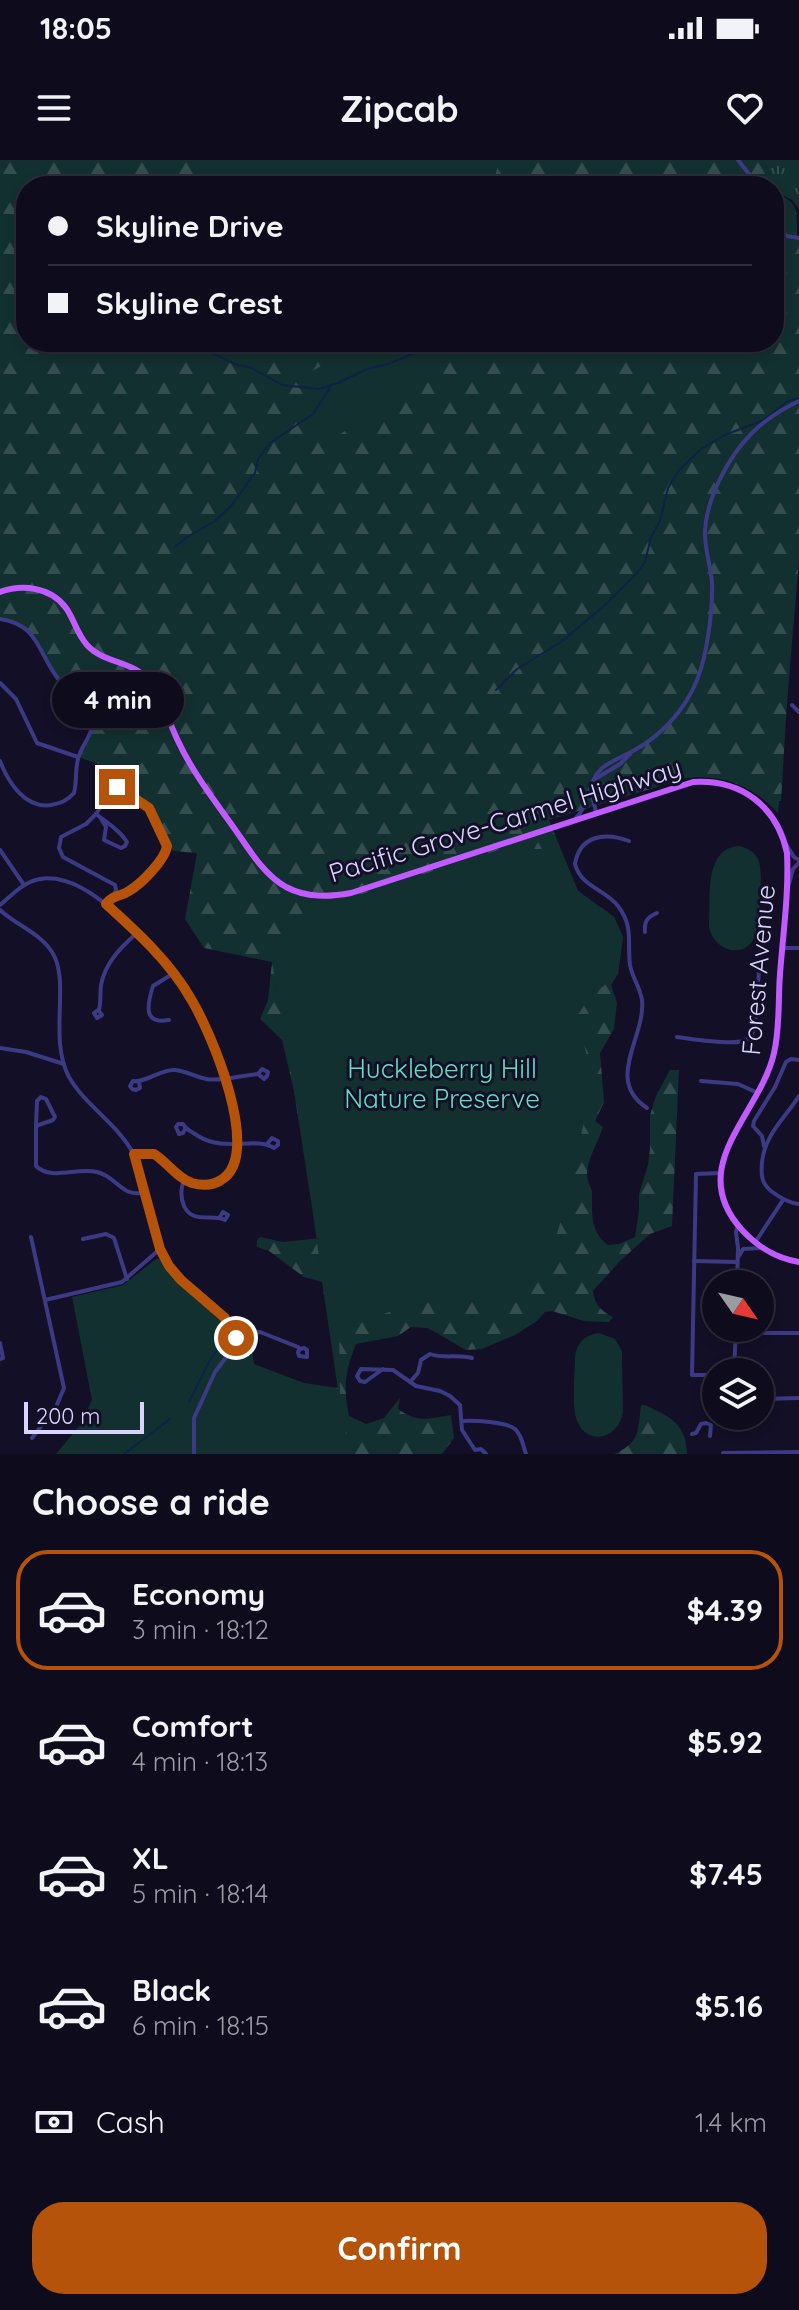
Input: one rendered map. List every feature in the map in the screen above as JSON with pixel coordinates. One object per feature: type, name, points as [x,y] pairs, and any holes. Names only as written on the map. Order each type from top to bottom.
[{"type":"main road","name":"Pacific Grove-Carmel Highway","points":[[0,592],[20,587],[54,596],[66,608],[82,638],[93,651],[130,666],[144,676],[155,691],[200,780],[266,872],[298,892],[323,896],[351,893],[681,784],[703,781],[727,785],[762,805],[777,823]]},
{"type":"main road","name":"Forest Avenue","points":[[721,1173],[726,1149],[769,1071],[775,1049],[788,866],[785,842],[777,823]]},
{"type":"main road","points":[[721,1173],[728,1210],[738,1225],[758,1245],[782,1258],[799,1262]]},
{"type":"street","points":[[574,819],[585,807],[594,780],[658,734],[687,699],[701,669],[712,596],[706,527],[711,502],[733,454],[751,432],[769,417],[799,401]]},
{"type":"street","points":[[0,619],[16,623],[30,633],[58,679],[90,715],[93,723],[78,757],[76,787],[64,802],[43,806],[32,803],[15,788],[0,761]]},
{"type":"street","points":[[0,683],[16,699],[37,743],[78,757]]},
{"type":"street","points":[[792,705],[799,712]]},
{"type":"street","points":[[114,895],[132,889],[163,858],[167,842],[149,808],[121,788],[114,787],[98,815],[83,827],[64,834],[59,843],[59,853],[115,885],[132,889]]},
{"type":"street","points":[[590,789],[596,812]]},
{"type":"street","points":[[98,815],[124,837],[127,842],[125,846],[121,848],[104,840],[106,827],[98,815]]},
{"type":"street","points":[[629,841],[614,836],[597,837],[581,849],[575,864],[583,880],[616,903],[629,927],[630,966],[642,1007],[629,1058],[629,1083],[633,1098],[647,1108]]},
{"type":"street","points":[[785,842],[799,862]]},
{"type":"street","points":[[0,850],[24,885]]},
{"type":"street","points":[[788,866],[799,862]]},
{"type":"street","points":[[785,901],[793,869],[799,862]]},
{"type":"street","points":[[134,1154],[154,1154],[184,1179],[206,1186],[225,1178],[234,1165],[236,1145],[233,1106],[226,1077],[210,1033],[192,999],[174,973],[137,933],[106,904],[84,890],[61,880],[38,879],[24,885],[0,908],[40,939],[54,956],[59,976],[60,1046],[67,1073],[84,1097],[116,1128],[134,1154],[160,1249],[174,1273],[224,1317],[237,1335]]},
{"type":"street","points":[[106,904],[114,895],[115,885]]},
{"type":"street","points":[[645,932],[647,919],[657,913]]},
{"type":"street","points":[[99,1010],[106,970],[137,933]]},
{"type":"street","points":[[677,1037],[739,1041],[751,1036],[755,1027],[761,943]]},
{"type":"street","points":[[782,948],[799,948]]},
{"type":"street","points":[[169,1020],[153,1019],[149,1008],[153,986],[174,973]]},
{"type":"street","points":[[46,1058],[56,1054],[60,1046]]},
{"type":"street","points":[[0,1048],[26,1052],[64,1064]]},
{"type":"street","points":[[46,1058],[67,1073]]},
{"type":"street","points":[[799,1060],[791,1059],[784,1064],[753,1126],[763,1138],[761,1170],[764,1183],[783,1200],[799,1204]]},
{"type":"street","points":[[139,1082],[174,1070],[218,1080],[258,1074]]},
{"type":"street","points":[[701,1081],[738,1084],[758,1093]]},
{"type":"street","points":[[764,1148],[799,1096]]},
{"type":"street","points":[[36,1126],[55,1117],[46,1099],[41,1097],[37,1101],[36,1126],[36,1166],[41,1171],[92,1171],[111,1178],[130,1194],[146,1192]]},
{"type":"street","points":[[185,1129],[208,1142],[236,1145],[268,1143]]},
{"type":"street","points":[[760,1133],[770,1135]]},
{"type":"street","points":[[702,1375],[692,1375],[696,1174],[721,1173]]},
{"type":"street","points":[[184,1179],[181,1198],[186,1211],[202,1219],[220,1217]]},
{"type":"street","points":[[737,1262],[743,1249],[758,1245],[783,1200]]},
{"type":"street","points":[[737,1270],[738,1225]]},
{"type":"street","points":[[83,1239],[106,1234],[114,1238],[127,1279]]},
{"type":"street","points":[[31,1237],[64,1388],[56,1407],[32,1438]]},
{"type":"street","points":[[45,1300],[127,1279],[160,1249]]},
{"type":"street","points":[[694,1261],[737,1262]]},
{"type":"street","points":[[194,1454],[194,1418],[215,1372],[227,1356],[231,1340],[237,1335],[260,1332],[300,1349]]},
{"type":"street","points":[[774,1332],[799,1333]]},
{"type":"street","points":[[0,1343],[3,1358],[0,1359]]},
{"type":"street","points":[[410,1382],[418,1372],[421,1360],[430,1354],[472,1358]]},
{"type":"street","points":[[383,1369],[365,1382],[357,1376],[361,1369],[383,1369],[397,1372],[419,1388],[437,1390],[450,1396],[460,1405],[462,1430],[475,1450],[481,1449],[486,1454]]},
{"type":"street","points":[[774,1399],[799,1398]]},
{"type":"street","points":[[462,1421],[510,1425],[520,1435],[526,1454]]},
{"type":"street","points":[[692,1434],[706,1423],[712,1428],[710,1436]]},
{"type":"street","points":[[723,1453],[799,1452]]},
{"type":"green space","points":[[0,160],[759,160],[770,175],[16,176],[16,352],[784,352],[784,197],[795,208],[799,238],[799,559],[778,813],[747,789],[725,780],[700,777],[686,778],[549,820],[578,891],[614,917],[623,937],[618,974],[611,985],[617,1003],[614,1029],[600,1053],[604,1102],[595,1121],[603,1127],[587,1169],[595,1228],[608,1245],[635,1237],[639,1194],[650,1149],[650,1115],[670,1070],[679,1070],[672,1226],[650,1234],[593,1291],[599,1307],[613,1317],[609,1322],[584,1321],[552,1311],[545,1312],[515,1335],[482,1349],[466,1350],[428,1328],[411,1327],[398,1336],[356,1344],[346,1379],[349,1416],[366,1424],[384,1418],[400,1398],[398,1409],[417,1418],[451,1415],[454,1438],[442,1454],[300,1454],[279,1374],[304,1383],[338,1388],[322,1282],[304,1277],[269,1251],[257,1247],[260,1237],[283,1242],[321,1238],[282,1040],[260,1019],[268,1000],[272,962],[204,948],[185,919],[197,853],[173,851],[153,810],[110,768],[78,757],[92,731],[92,719],[58,679],[42,650],[25,629],[0,619]]},
{"type":"green space","points":[[202,160],[499,160],[495,176],[207,176]]},
{"type":"green space","points":[[759,160],[799,160],[799,209],[784,196],[784,176],[770,175]]},
{"type":"green space","points":[[347,352],[462,352],[329,442],[311,412],[299,379]]},
{"type":"green space","name":"Huckleberry Hill Nature Preserve","points":[[523,842],[525,849],[560,849],[578,891],[614,917],[623,937],[618,974],[589,998],[577,1016],[588,1061],[590,1096],[556,1237],[525,1289],[499,1305],[444,1296],[339,1327],[340,1395],[349,1454],[56,1454],[80,1425],[92,1400],[72,1297],[123,1285],[156,1259],[160,1259],[180,1283],[218,1313],[232,1333],[250,1334],[254,1364],[304,1383],[338,1389],[302,1138],[272,962],[311,900],[334,901],[353,897]]},
{"type":"green space","points":[[739,846],[750,850],[758,859],[760,899],[754,939],[748,946],[734,950],[721,946],[711,934],[710,890],[714,865],[719,856],[727,849]]},
{"type":"green space","points":[[599,1333],[615,1339],[622,1351],[623,1411],[617,1427],[597,1437],[583,1431],[578,1423],[574,1391],[577,1348],[585,1338]]},
{"type":"green space","points":[[641,1405],[675,1422],[684,1435],[687,1454],[614,1454],[633,1441]]},
{"type":"waterway","points":[[210,352],[252,368],[282,385],[319,389],[417,352]]},
{"type":"waterway","points":[[175,547],[215,521],[231,506],[255,473],[258,459],[270,443],[313,414],[331,386]]},
{"type":"waterway","points":[[496,690],[517,669],[561,642],[638,572],[645,562],[651,537],[660,521],[668,488],[679,470],[701,449],[725,435],[764,420],[786,402],[799,398]]},
{"type":"waterway","points":[[189,1402],[228,1333]]},
{"type":"waterway","points":[[124,1454],[170,1419]]},
{"type":"route","points":[[117,787],[149,808],[167,846],[163,858],[132,889],[114,895],[106,904],[156,953],[192,999],[223,1065],[236,1133],[236,1156],[230,1173],[206,1186],[184,1179],[154,1154],[134,1154],[160,1249],[169,1266],[224,1317],[236,1338]]}]
